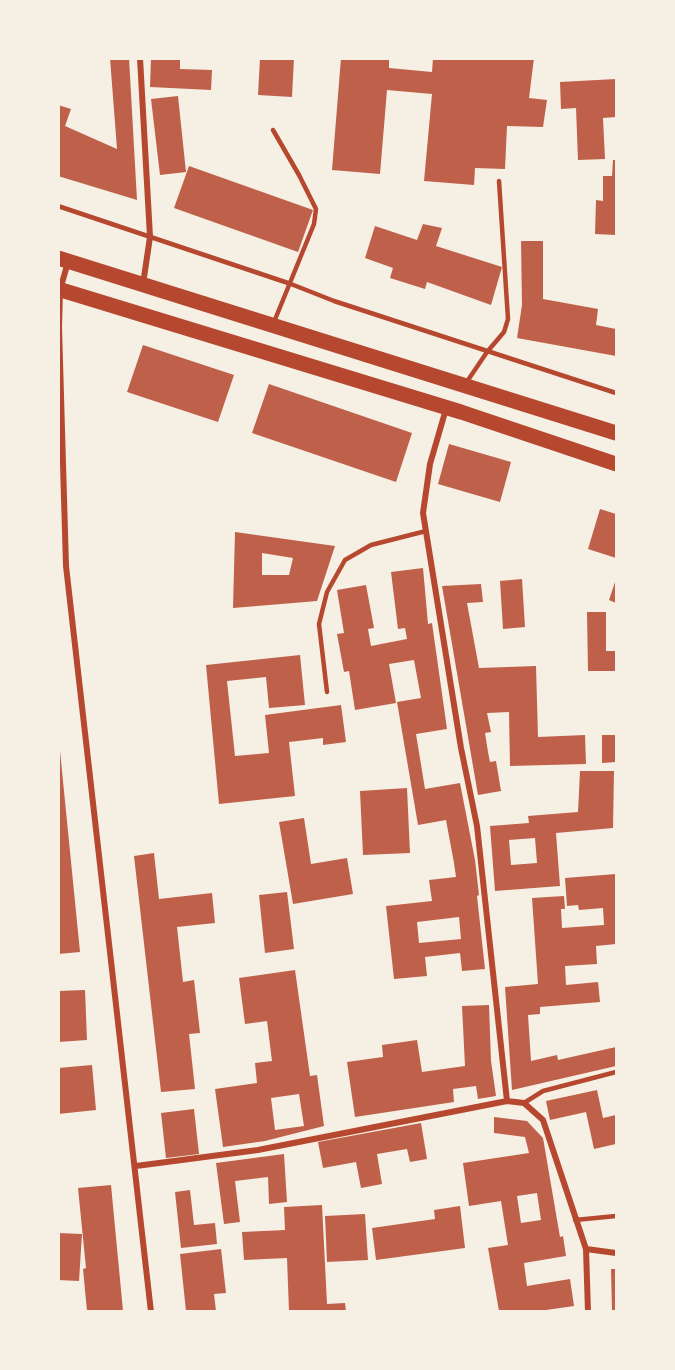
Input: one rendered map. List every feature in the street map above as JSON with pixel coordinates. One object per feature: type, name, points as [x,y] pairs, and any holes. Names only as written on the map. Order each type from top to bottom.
[{"type":"main road","points":[[64,259],[616,433]]},
{"type":"main road","points":[[59,289],[446,408],[616,464]]},
{"type":"street","points":[[140,58],[150,237],[143,284]]},
{"type":"street","points":[[64,259],[59,289],[59,327],[66,566],[151,1311]]},
{"type":"street","points":[[446,408],[430,464],[423,513],[461,748],[477,826],[507,1101]]},
{"type":"street","points":[[58,568],[66,566]]},
{"type":"street","points":[[136,1166],[258,1150],[507,1101],[524,1103],[543,1120],[586,1249],[588,1311]]},
{"type":"street","points":[[586,1249],[616,1253]]},
{"type":"lane","points":[[273,130],[316,209],[314,224],[273,325]]},
{"type":"lane","points":[[464,385],[504,332],[508,319],[499,181]]},
{"type":"lane","points":[[58,206],[334,301],[616,393]]},
{"type":"lane","points":[[327,692],[319,624],[327,592],[345,560],[370,545],[426,531]]},
{"type":"lane","points":[[524,1103],[543,1091],[616,1072]]},
{"type":"lane","points":[[575,1220],[616,1216]]},
{"type":"building","points":[[110,58],[129,58],[137,200],[58,176],[58,105],[71,109],[65,126],[117,149]]},
{"type":"building","points":[[151,58],[180,58],[180,69],[212,70],[211,90],[150,87]]},
{"type":"building","points":[[260,58],[294,58],[292,97],[258,95]]},
{"type":"building","points":[[341,58],[389,58],[389,68],[432,72],[433,58],[534,58],[529,98],[547,100],[543,127],[507,126],[505,169],[475,168],[474,185],[424,181],[432,94],[387,90],[380,174],[332,170]]},
{"type":"building","points":[[616,79],[616,117],[603,118],[605,159],[578,160],[576,108],[561,109],[560,82]]},
{"type":"building","points":[[178,96],[186,172],[160,175],[151,99]]},
{"type":"building","points":[[613,160],[616,160],[616,235],[595,234],[596,200],[603,201],[603,176],[612,176]]},
{"type":"building","points":[[189,166],[313,210],[298,252],[174,208]]},
{"type":"building","points":[[423,224],[442,228],[436,246],[502,267],[491,305],[427,282],[425,289],[390,278],[393,268],[365,258],[375,226],[417,240]]},
{"type":"building","points":[[521,241],[543,241],[543,299],[598,309],[596,325],[616,329],[616,356],[517,338],[522,305]]},
{"type":"building","points":[[143,345],[234,375],[218,422],[127,392]]},
{"type":"building","points":[[269,384],[412,433],[396,482],[252,433]]},
{"type":"building","points":[[449,444],[511,462],[500,502],[438,484]]},
{"type":"building","points":[[600,509],[616,514],[616,558],[588,549]]},
{"type":"building","points":[[235,532],[335,546],[317,601],[233,608]],"holes":[[[262,553],[293,558],[289,575],[262,575]]]},
{"type":"building","points":[[423,568],[428,624],[432,623],[447,729],[416,734],[425,789],[460,783],[475,860],[485,969],[462,971],[460,953],[425,957],[427,976],[394,979],[386,906],[432,901],[429,880],[456,877],[446,820],[418,825],[397,702],[421,698],[414,660],[389,664],[396,703],[355,710],[349,671],[344,672],[337,634],[344,633],[337,590],[366,585],[374,628],[368,629],[371,646],[407,639],[405,628],[398,629],[391,572]],"holes":[[[459,917],[461,939],[419,943],[417,922]]]},
{"type":"building","points":[[522,579],[525,627],[503,629],[500,581]]},
{"type":"building","points":[[616,579],[616,603],[609,600]]},
{"type":"building","points":[[481,584],[483,602],[467,603],[479,668],[536,666],[538,737],[585,735],[586,764],[510,766],[509,712],[487,713],[491,732],[485,733],[488,752],[490,762],[496,761],[501,791],[478,795],[442,586]]},
{"type":"building","points":[[587,612],[606,612],[606,651],[616,651],[616,671],[588,671]]},
{"type":"building","points":[[300,655],[305,705],[269,708],[266,677],[227,681],[235,756],[269,753],[265,715],[341,705],[346,742],[323,745],[323,738],[289,742],[295,796],[219,804],[206,665]]},
{"type":"building","points":[[602,735],[616,735],[616,762],[602,763]]},
{"type":"building","points":[[58,751],[60,751],[80,952],[58,954]]},
{"type":"building","points":[[580,771],[614,771],[613,828],[556,833],[560,886],[495,891],[490,826],[529,823],[528,816],[578,812]],"holes":[[[535,838],[537,863],[511,865],[509,840]]]},
{"type":"building","points":[[407,788],[410,853],[363,855],[360,791]]},
{"type":"building","points":[[304,818],[311,864],[347,858],[353,894],[293,904],[279,822]]},
{"type":"building","points":[[154,853],[159,899],[212,893],[215,923],[177,927],[183,982],[194,980],[200,1033],[189,1034],[195,1089],[161,1092],[134,856]]},
{"type":"building","points":[[616,874],[616,944],[596,946],[597,964],[565,966],[566,985],[598,982],[600,1002],[540,1007],[540,1014],[528,1015],[531,1061],[557,1055],[558,1060],[616,1047],[616,1066],[512,1090],[505,987],[538,984],[532,898],[564,896],[565,909],[561,909],[562,928],[604,925],[603,908],[579,910],[578,905],[567,906],[565,878]]},
{"type":"building","points":[[287,892],[294,949],[265,953],[259,895]]},
{"type":"building","points":[[295,970],[310,1076],[317,1075],[324,1126],[265,1141],[223,1147],[215,1089],[257,1083],[255,1063],[272,1061],[267,1021],[245,1024],[239,978]],"holes":[[[299,1094],[304,1126],[275,1130],[271,1098]]]},
{"type":"building","points":[[85,990],[87,1040],[58,1042],[58,991]]},
{"type":"building","points":[[489,1005],[491,1061],[496,1096],[478,1099],[476,1086],[453,1089],[454,1102],[355,1117],[347,1062],[383,1057],[382,1045],[417,1040],[422,1072],[465,1066],[462,1006]]},
{"type":"building","points":[[92,1065],[96,1110],[58,1114],[58,1068]]},
{"type":"building","points":[[597,1090],[603,1118],[616,1115],[616,1144],[594,1149],[586,1112],[550,1120],[546,1101]]},
{"type":"building","points":[[194,1109],[199,1154],[166,1158],[161,1113]]},
{"type":"building","points":[[494,1117],[527,1121],[543,1138],[560,1237],[563,1236],[566,1256],[524,1263],[527,1286],[570,1279],[574,1306],[539,1311],[499,1311],[488,1248],[508,1245],[501,1201],[469,1206],[463,1163],[529,1153],[525,1137],[494,1133]],"holes":[[[537,1193],[541,1220],[521,1223],[517,1196]]]},
{"type":"building","points":[[421,1123],[427,1159],[410,1162],[407,1149],[377,1154],[382,1184],[361,1188],[356,1162],[323,1168],[318,1142]]},
{"type":"building","points":[[284,1154],[287,1202],[269,1204],[268,1177],[235,1181],[240,1222],[224,1224],[216,1163]]},
{"type":"building","points":[[111,1185],[123,1311],[87,1311],[83,1269],[86,1268],[78,1188]]},
{"type":"building","points":[[190,1190],[194,1225],[215,1223],[217,1244],[181,1248],[175,1192]]},
{"type":"building","points":[[322,1205],[327,1304],[345,1303],[346,1311],[289,1311],[287,1258],[244,1260],[242,1232],[285,1230],[284,1207]]},
{"type":"building","points":[[460,1206],[465,1248],[376,1260],[372,1228],[435,1219],[434,1210]]},
{"type":"building","points":[[365,1214],[368,1260],[327,1262],[325,1216]]},
{"type":"building","points":[[58,1233],[82,1234],[79,1281],[58,1280]]},
{"type":"building","points":[[221,1249],[226,1293],[214,1294],[216,1311],[186,1311],[180,1254]]},
{"type":"building","points":[[611,1269],[616,1269],[616,1311],[612,1311]]}]
